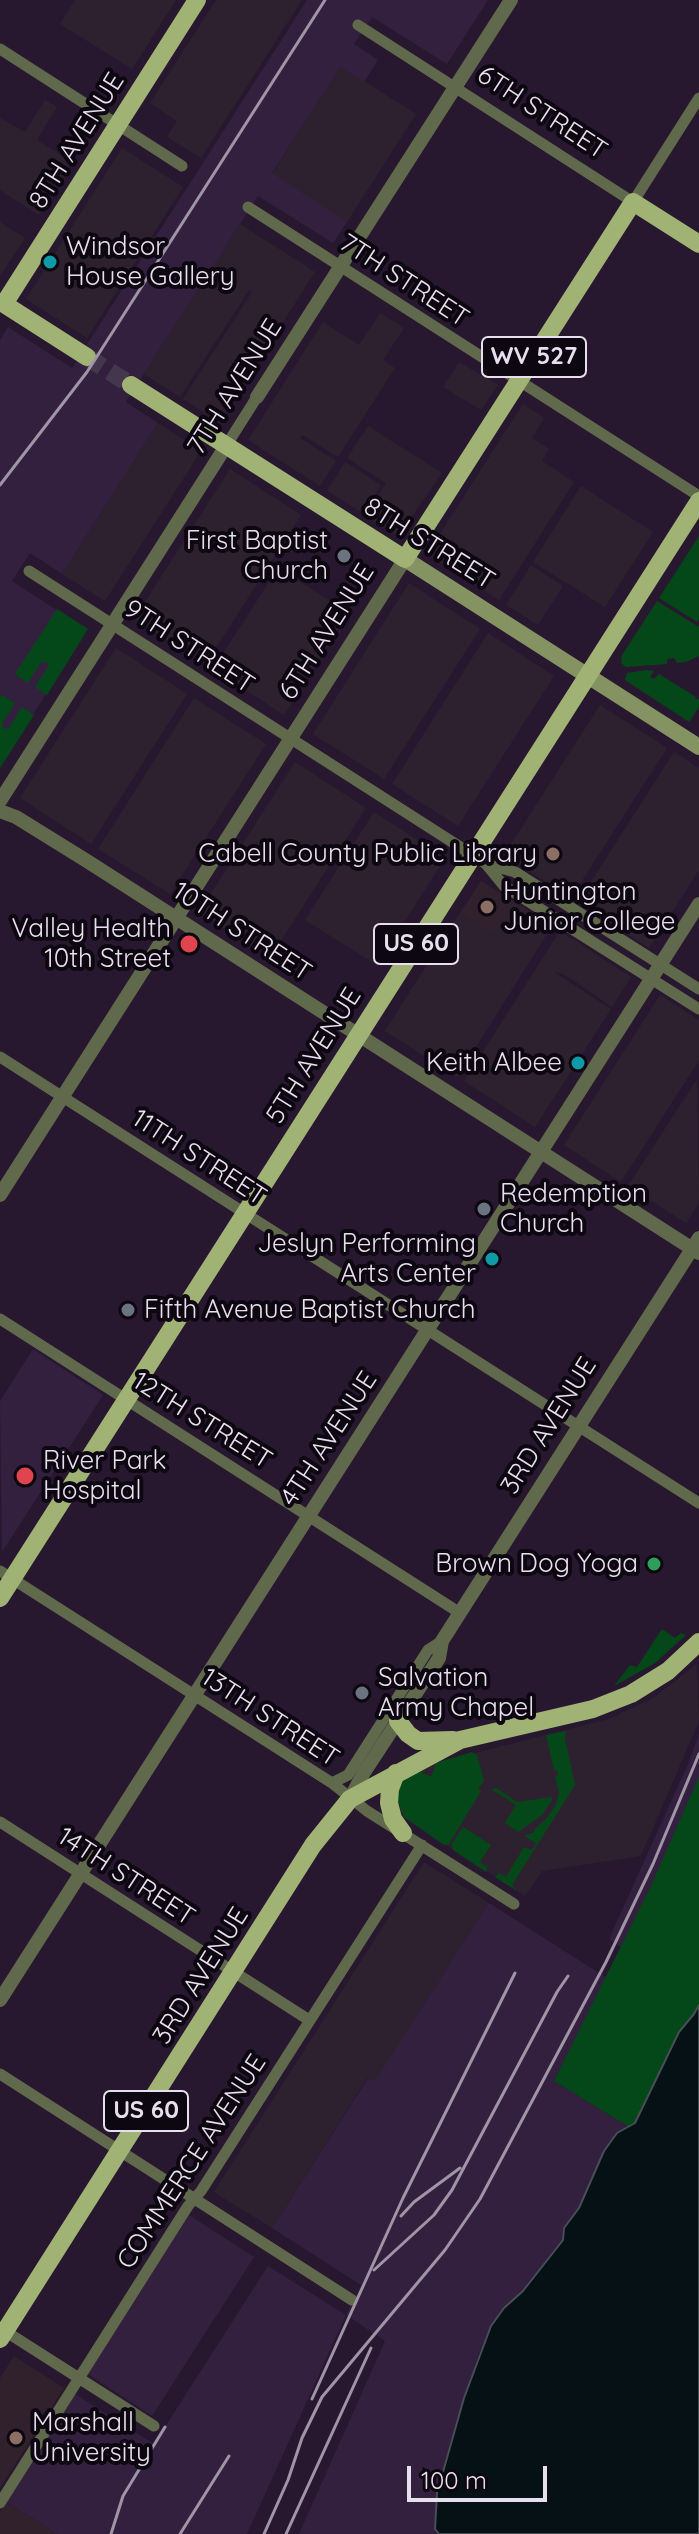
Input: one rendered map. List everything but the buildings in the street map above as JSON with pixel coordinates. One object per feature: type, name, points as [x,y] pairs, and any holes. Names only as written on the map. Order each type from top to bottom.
[{"type":"main road","name":"8TH AVENUE","points":[[1,305],[197,0]]},
{"type":"main road","name":"6TH STREET","points":[[633,202],[699,244]]},
{"type":"main road","name":"6TH AVENUE","points":[[405,559],[633,202]]},
{"type":"main road","points":[[1,305],[87,357]]},
{"type":"main road","name":"8TH STREET","points":[[131,385],[699,747]]},
{"type":"main road","name":"5TH AVENUE","points":[[0,1598],[6,1575],[126,1399],[358,1035],[479,860],[588,676],[699,499]]},
{"type":"main road","name":"US 60","points":[[350,1799],[460,1740],[616,1701],[668,1671],[699,1642]]},
{"type":"main road","points":[[398,1721],[408,1734],[422,1742],[460,1740]]},
{"type":"main road","points":[[396,1773],[389,1803],[393,1819],[403,1833]]},
{"type":"main road","name":"3RD AVENUE","points":[[2,2332],[313,1845],[350,1799]]},
{"type":"street","name":"7TH AVENUE","points":[[0,801],[511,0]]},
{"type":"street","name":"6TH STREET","points":[[358,25],[633,202]]},
{"type":"street","points":[[0,49],[182,166]]},
{"type":"street","name":"6TH AVENUE","points":[[633,202],[699,98]]},
{"type":"street","name":"7TH STREET","points":[[248,207],[699,499]]},
{"type":"street","name":"6TH AVENUE","points":[[0,1195],[405,559]]},
{"type":"street","name":"9TH STREET","points":[[29,571],[479,860],[504,886],[699,1009]]},
{"type":"street","name":"10TH STREET","points":[[0,811],[16,817],[697,1246]]},
{"type":"street","name":"9TH STREET","points":[[479,860],[515,872],[699,989]]},
{"type":"street","name":"4TH AVENUE","points":[[0,2000],[699,904]]},
{"type":"street","name":"11TH STREET","points":[[0,1057],[699,1503]]},
{"type":"street","name":"3RD AVENUE","points":[[350,1799],[439,1658],[442,1641],[697,1246]]},
{"type":"street","name":"12TH STREET","points":[[0,1319],[460,1613]]},
{"type":"street","name":"13TH STREET","points":[[6,1575],[332,1783],[350,1799],[514,1904]]},
{"type":"street","name":"3RD AVENUE","points":[[332,1783],[352,1770],[428,1650],[442,1641]]},
{"type":"street","name":"14TH STREET","points":[[0,1822],[309,2020]]},
{"type":"street","name":"COMMERCE AVENUE","points":[[0,2503],[422,1845]]},
{"type":"street","points":[[0,2074],[352,2300]]},
{"type":"street","points":[[2,2332],[154,2426]]},
{"type":"shaded area","points":[[75,0],[176,0],[132,69],[60,24]]},
{"type":"shaded area","points":[[216,0],[302,0],[201,158],[167,137],[177,121],[150,103]]},
{"type":"shaded area","points":[[307,0],[488,0],[447,64],[372,17],[354,44],[378,60],[364,82],[340,67],[272,173],[347,222],[333,243],[258,196],[126,402],[158,423],[62,574],[30,553],[12,581],[87,630],[0,766],[0,340],[8,327],[72,368]]},
{"type":"shaded area","points":[[340,66],[416,114],[347,222],[272,174]]},
{"type":"shaded area","points":[[45,100],[57,107],[37,140],[72,162],[39,215],[0,190],[0,118],[25,132]]},
{"type":"shaded area","points":[[122,148],[183,187],[87,338],[26,299]]},
{"type":"shaded area","points":[[0,222],[25,238],[0,276]]},
{"type":"shaded area","points":[[240,224],[315,272],[219,422],[183,399],[252,292],[249,290],[180,397],[144,374]]},
{"type":"shaded area","points":[[380,313],[404,328],[383,360],[395,368],[338,457],[303,435],[300,438],[336,461],[320,486],[248,440],[323,322],[359,345]]},
{"type":"shaded area","points":[[459,362],[498,385],[481,410],[443,387]]},
{"type":"shaded area","points":[[523,404],[544,418],[532,438],[549,449],[542,461],[574,482],[499,600],[427,554]]},
{"type":"shaded area","points":[[158,423],[201,451],[105,601],[62,574]]},
{"type":"shaded area","points":[[368,426],[442,473],[398,536],[366,516],[386,483],[347,458]]},
{"type":"shaded area","points":[[345,462],[381,485],[363,513],[327,491]]},
{"type":"shaded area","points":[[230,469],[301,515],[205,665],[134,619]]},
{"type":"shaded area","points":[[581,486],[653,532],[605,607],[533,562]]},
{"type":"shaded area","points":[[531,565],[563,586],[538,625],[506,605]]},
{"type":"shaded area","points":[[278,568],[349,613],[284,715],[213,669]]},
{"type":"shaded area","points":[[409,583],[480,629],[384,779],[313,734]]},
{"type":"shaded area","points":[[488,633],[554,676],[458,826],[392,784]]},
{"type":"shaded area","points":[[116,648],[187,694],[91,844],[20,798]]},
{"type":"shaded area","points":[[194,698],[266,744],[170,894],[98,849]]},
{"type":"shaded area","points":[[600,705],[667,748],[571,898],[504,855]]},
{"type":"shaded area","points":[[674,752],[699,768],[699,870],[649,948],[578,902]]},
{"type":"shaded area","points":[[295,762],[366,808],[270,958],[199,912]]},
{"type":"shaded area","points":[[374,812],[445,858],[377,965],[305,920]]},
{"type":"shaded area","name":"Huntington Junior College","points":[[481,881],[513,901],[493,934],[460,913]]},
{"type":"shaded area","points":[[513,901],[552,926],[457,1077],[385,1031],[460,913],[493,933]]},
{"type":"shaded area","points":[[560,931],[631,977],[612,1007],[564,974],[554,972],[611,1009],[535,1127],[464,1081]]},
{"type":"shaded area","points":[[660,995],[699,1020],[699,1060],[621,1182],[564,1145]]},
{"type":"shaded area","points":[[697,1079],[699,1202],[686,1223],[628,1186]]},
{"type":"shaded area","name":"River Park Hospital","points":[[33,1349],[103,1395],[2,1552],[0,1401]]},
{"type":"shaded area","points":[[697,1664],[699,1721],[641,1856],[542,1871],[525,1896],[404,1818],[399,1811],[405,1778],[436,1763],[609,1719],[653,1698]]},
{"type":"shaded area","points":[[699,1734],[699,1783],[622,1948],[609,1939]]},
{"type":"shaded area","points":[[424,1862],[489,1903],[375,2082],[367,2078],[272,2228],[214,2192]]},
{"type":"shaded area","points":[[489,1903],[607,1978],[554,2081],[629,2127],[617,2133],[604,2151],[579,2208],[564,2228],[563,2240],[523,2291],[504,2308],[479,2353],[437,2493],[436,2534],[299,2534],[385,2341],[346,2315],[361,2285],[272,2228],[368,2078],[375,2081]]},
{"type":"shaded area","points":[[699,2005],[699,2534],[439,2534],[435,2529],[437,2493],[464,2398],[491,2326],[563,2240],[564,2228],[579,2208],[604,2151],[617,2133],[635,2123],[679,2032]]},
{"type":"shaded area","points":[[189,2215],[254,2257],[152,2416],[88,2374]]},
{"type":"shaded area","points":[[268,2266],[346,2315],[247,2534],[57,2534],[6,2502],[75,2394],[154,2444]]},
{"type":"shaded area","name":"Marshall University","points":[[14,2356],[64,2388],[0,2488],[0,2378]]},
{"type":"shaded area","name":"Marshall University","points":[[6,2502],[57,2534],[0,2534],[0,2512]]},
{"type":"green space","points":[[699,536],[699,619],[697,622],[659,598]]},
{"type":"green space","points":[[657,601],[699,627],[699,656],[686,662],[677,663],[674,658],[667,659],[667,664],[626,667],[621,663],[622,655]]},
{"type":"green space","points":[[57,609],[88,629],[47,695],[35,687],[48,667],[47,662],[41,662],[28,683],[15,674]]},
{"type":"green space","points":[[654,671],[650,677],[654,679],[659,674],[699,699],[699,707],[689,722],[625,680],[627,673]]},
{"type":"green space","points":[[2,695],[15,703],[2,724],[4,729],[9,728],[22,707],[34,715],[0,768],[0,698]]},
{"type":"green space","points":[[662,1629],[675,1638],[681,1633],[686,1635],[655,1663],[614,1686],[630,1665],[637,1667]]},
{"type":"green space","points":[[566,1731],[575,1785],[512,1885],[517,1891],[495,1877],[499,1873],[506,1877],[524,1847],[532,1850],[536,1843],[524,1836],[535,1832],[556,1804],[559,1793],[555,1776],[558,1775],[546,1735]]},
{"type":"green space","points":[[472,1752],[477,1755],[484,1781],[478,1789],[481,1791],[449,1844],[444,1845],[404,1817],[397,1799],[401,1782],[419,1771],[431,1777],[436,1763]]},
{"type":"green space","points":[[699,1777],[699,2005],[679,2032],[635,2123],[629,2127],[554,2081],[650,1888]]},
{"type":"green space","points":[[496,1788],[517,1802],[552,1797],[552,1800],[542,1815],[518,1832],[505,1823],[516,1805],[491,1789]]},
{"type":"green space","points":[[463,1827],[491,1845],[480,1862],[487,1867],[486,1872],[453,1850],[451,1845]]},
{"type":"tunnel","points":[[87,357],[131,385]]},
{"type":"railway","points":[[0,485],[87,372],[325,0]]},
{"type":"railway","points":[[264,2534],[288,2480],[302,2438],[322,2397],[445,2250],[480,2199],[606,1962],[653,1864],[699,1754]]},
{"type":"railway","points":[[312,2399],[403,2198],[515,1973]]},
{"type":"railway","points":[[374,2270],[434,2215],[452,2190],[568,1976]]},
{"type":"railway","points":[[401,2216],[414,2202],[460,2168]]},
{"type":"railway","points":[[286,2534],[371,2348]]},
{"type":"railway","points":[[111,2534],[123,2496],[165,2427]]},
{"type":"railway","points":[[180,2534],[229,2456]]},
{"type":"place","name":"Windsor House Gallery","points":[[50,262]]},
{"type":"place","name":"First Baptist Church","points":[[344,556]]},
{"type":"place","name":"Cabell County Public Library","points":[[553,854]]},
{"type":"place","name":"Huntington Junior College","points":[[487,907]]},
{"type":"place","name":"Valley Health 10th Street","points":[[189,944]]},
{"type":"place","name":"Keith Albee","points":[[578,1063]]},
{"type":"place","name":"Redemption Church","points":[[484,1209]]},
{"type":"place","name":"Jeslyn Performing Arts Center","points":[[492,1259]]},
{"type":"place","name":"Fifth Avenue Baptist Church","points":[[128,1310]]},
{"type":"place","name":"River Park Hospital","points":[[25,1476]]},
{"type":"place","name":"Brown Dog Yoga","points":[[654,1564]]},
{"type":"place","name":"Salvation Army Chapel","points":[[362,1693]]},
{"type":"place","name":"Marshall University","points":[[16,2438]]}]
